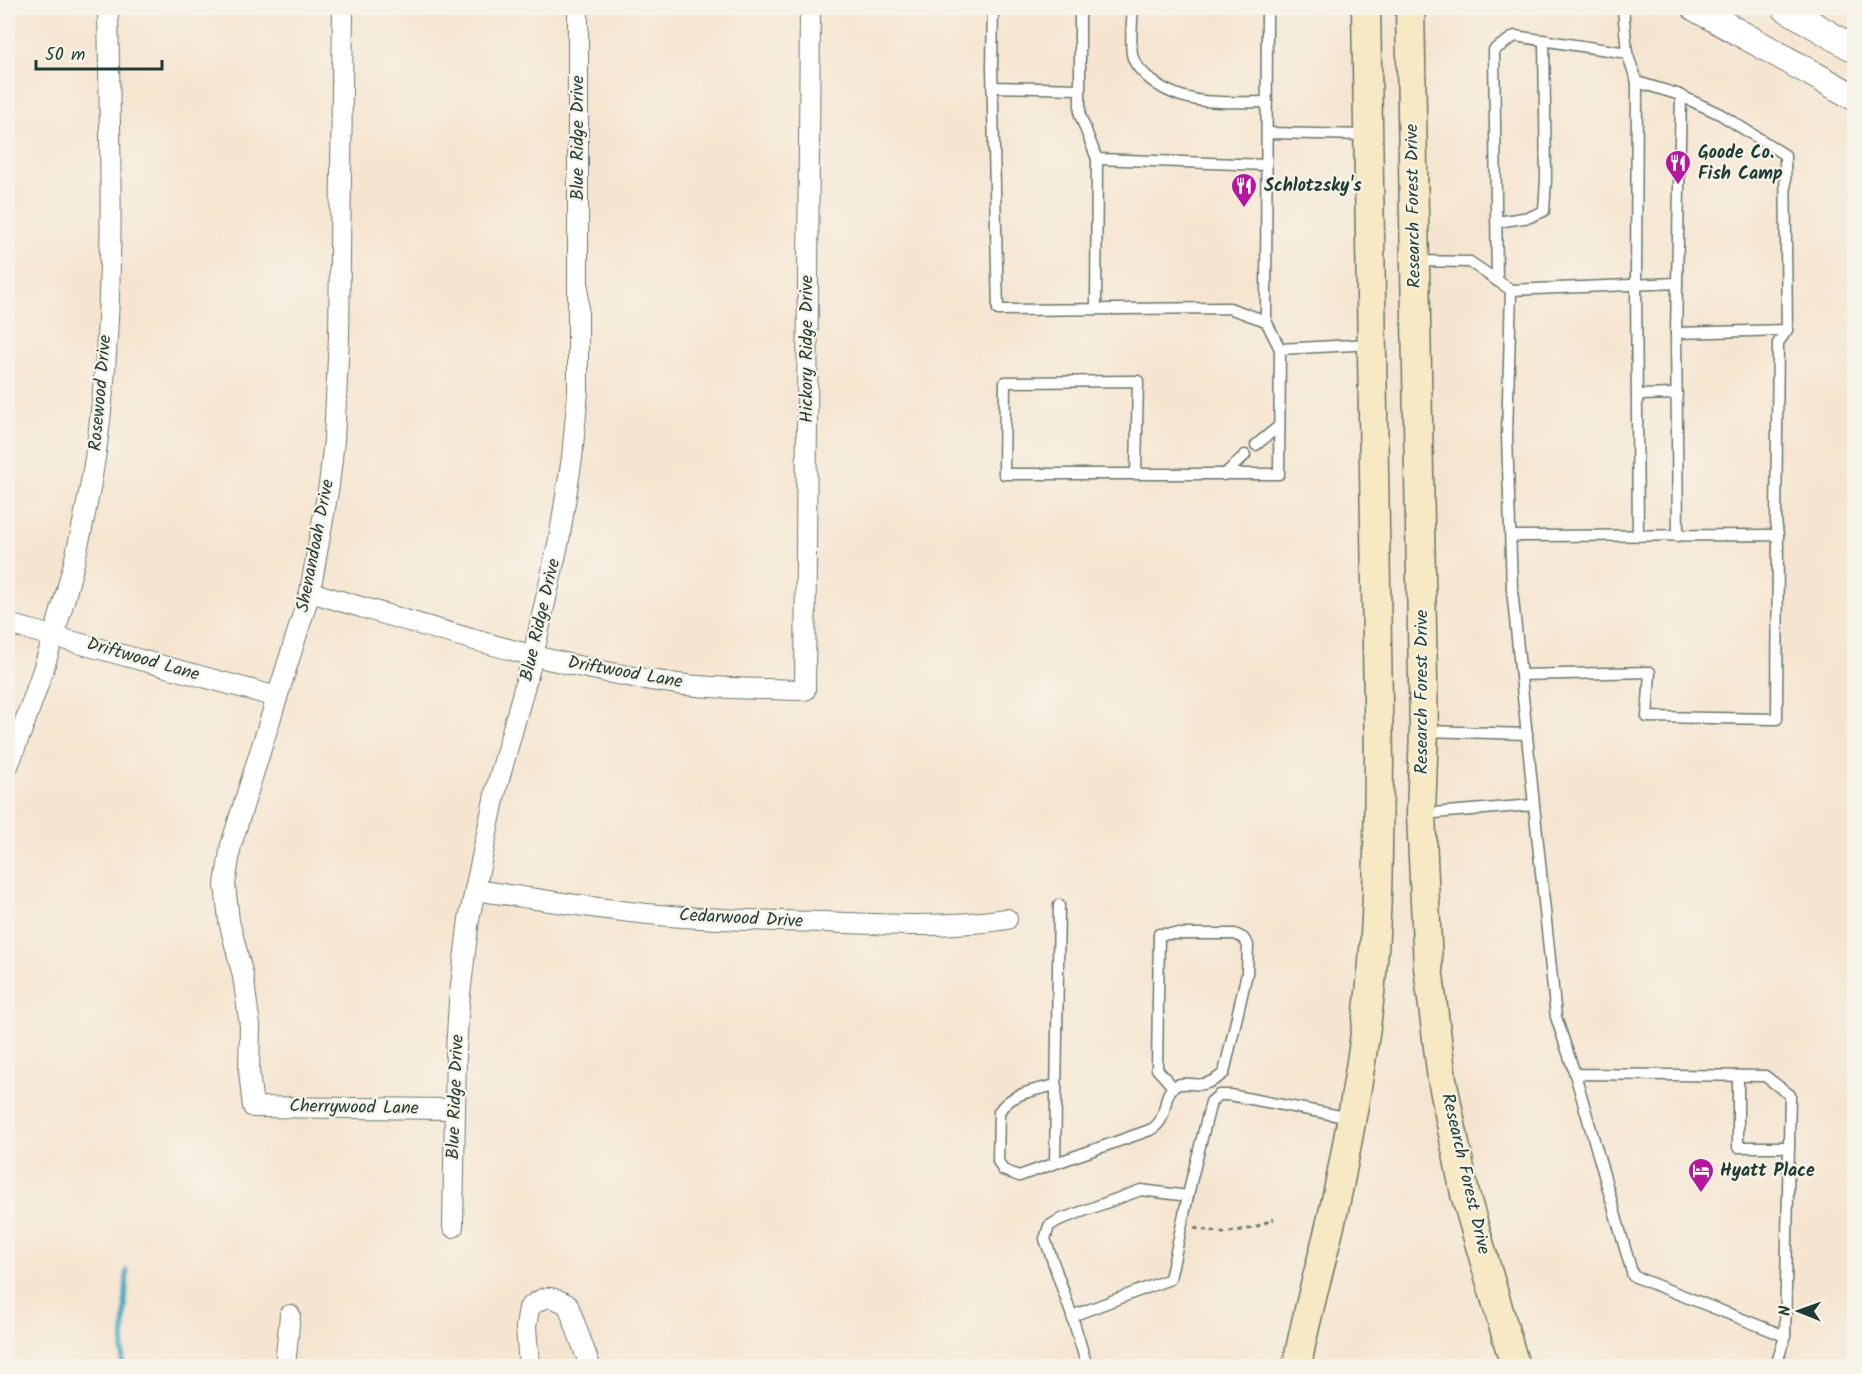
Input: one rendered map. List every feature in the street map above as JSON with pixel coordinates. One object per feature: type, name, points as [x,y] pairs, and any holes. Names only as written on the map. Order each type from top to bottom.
[{"type":"main road","points":[[1297,1366],[1305,1320],[1341,1177],[1351,1118],[1372,973],[1378,864],[1379,786],[1366,8]]},
{"type":"main road","name":"Research Forest Drive","points":[[1410,8],[1424,731],[1421,814],[1428,967],[1442,1079],[1465,1194],[1515,1366]]},
{"type":"main road","points":[[1372,344],[1394,357],[1417,389]]},
{"type":"main road","points":[[1379,786],[1421,814]]},
{"type":"street","name":"Rosewood Drive","points":[[8,766],[54,635],[82,531],[102,403],[109,270],[108,8]]},
{"type":"street","name":"Shenandoah Drive","points":[[253,1107],[249,1071],[250,1026],[243,976],[229,921],[225,885],[231,845],[310,592],[329,485],[334,440],[339,337],[343,8]]},
{"type":"street","name":"Blue Ridge Drive","points":[[453,1227],[454,1109],[459,1002],[469,919],[496,789],[533,656],[559,540],[572,458],[578,392],[578,8]]},
{"type":"street","name":"Hickory Ridge Drive","points":[[805,690],[810,8]]},
{"type":"street","points":[[1695,8],[1854,97]]},
{"type":"street","points":[[1785,8],[1854,49]]},
{"type":"street","name":"Driftwood Lane","points":[[310,592],[533,656],[651,680],[743,689],[805,690]]},
{"type":"street","name":"Driftwood Lane","points":[[8,624],[277,697]]},
{"type":"street","name":"Cedarwood Drive","points":[[476,890],[669,916],[910,925],[974,924],[1007,919]]},
{"type":"street","name":"Cherrywood Lane","points":[[253,1107],[454,1109]]},
{"type":"street","points":[[529,1366],[526,1327],[529,1308],[540,1299],[555,1297],[568,1305],[590,1366]]},
{"type":"street","points":[[285,1366],[290,1315]]},
{"type":"lane","points":[[993,8],[998,310],[1229,308],[1266,321]]},
{"type":"lane","points":[[1080,8],[1080,115],[1097,159],[1096,309]]},
{"type":"lane","points":[[1133,8],[1132,55],[1144,75],[1158,85],[1180,97],[1198,101],[1266,102]]},
{"type":"lane","points":[[1136,474],[1138,381],[1005,382],[1004,474],[1224,475],[1279,474],[1280,349],[1266,321],[1267,8]]},
{"type":"lane","points":[[1623,8],[1627,53],[1637,82],[1638,536]]},
{"type":"lane","points":[[1497,281],[1494,50],[1515,36],[1627,53]]},
{"type":"lane","points":[[1497,222],[1530,217],[1544,211],[1546,179],[1544,40]]},
{"type":"lane","points":[[1521,675],[1650,672],[1647,717],[1777,719],[1778,343],[1787,330],[1785,155],[1720,114],[1681,96],[1637,82]]},
{"type":"lane","points":[[993,87],[1080,89]]},
{"type":"lane","points":[[1678,536],[1676,333],[1681,96]]},
{"type":"lane","points":[[1267,133],[1368,135]]},
{"type":"lane","points":[[1097,159],[1266,165]]},
{"type":"lane","points":[[1415,261],[1470,262],[1511,290],[1677,283]]},
{"type":"lane","points":[[1511,290],[1507,435],[1512,589],[1556,1017],[1575,1074],[1633,1276],[1785,1336]]},
{"type":"lane","points":[[1676,333],[1787,330]]},
{"type":"lane","points":[[1280,349],[1372,344]]},
{"type":"lane","points":[[1636,395],[1677,394]]},
{"type":"lane","points":[[1256,445],[1279,426]]},
{"type":"lane","points":[[1224,475],[1245,455]]},
{"type":"lane","points":[[1511,536],[1778,535]]},
{"type":"lane","points":[[1424,731],[1527,734]]},
{"type":"lane","points":[[1421,814],[1534,805]]},
{"type":"lane","points":[[1055,1163],[1059,905]]},
{"type":"lane","points":[[1056,1085],[1014,1096],[1002,1106],[999,1112],[998,1161],[1003,1170],[1019,1176],[1158,1125],[1167,1097],[1173,1087],[1181,1084],[1202,1085],[1215,1080],[1224,1073],[1246,974],[1248,945],[1243,938],[1235,934],[1159,934],[1157,1070],[1173,1087]]},
{"type":"lane","points":[[1575,1074],[1765,1076],[1790,1095],[1785,1336],[1776,1366]]},
{"type":"lane","points":[[1738,1076],[1738,1147],[1789,1147]]},
{"type":"lane","points":[[1215,1080],[1219,1095]]},
{"type":"lane","points":[[1072,1316],[1077,1312],[1170,1279],[1211,1102],[1219,1095],[1230,1095],[1351,1118]]},
{"type":"lane","points":[[1087,1366],[1045,1239],[1049,1226],[1059,1220],[1141,1191],[1188,1196]]},
{"type":"path","points":[[1182,1225],[1223,1233],[1253,1228],[1274,1220]]},
{"type":"waterway","points":[[122,1366],[127,1271]]},
{"type":"place","name":"Goode Co. Fish Camp","points":[[1678,186]]},
{"type":"place","name":"Schlotzsky's","points":[[1244,209]]},
{"type":"place","name":"Hyatt Place","points":[[1701,1194]]}]
